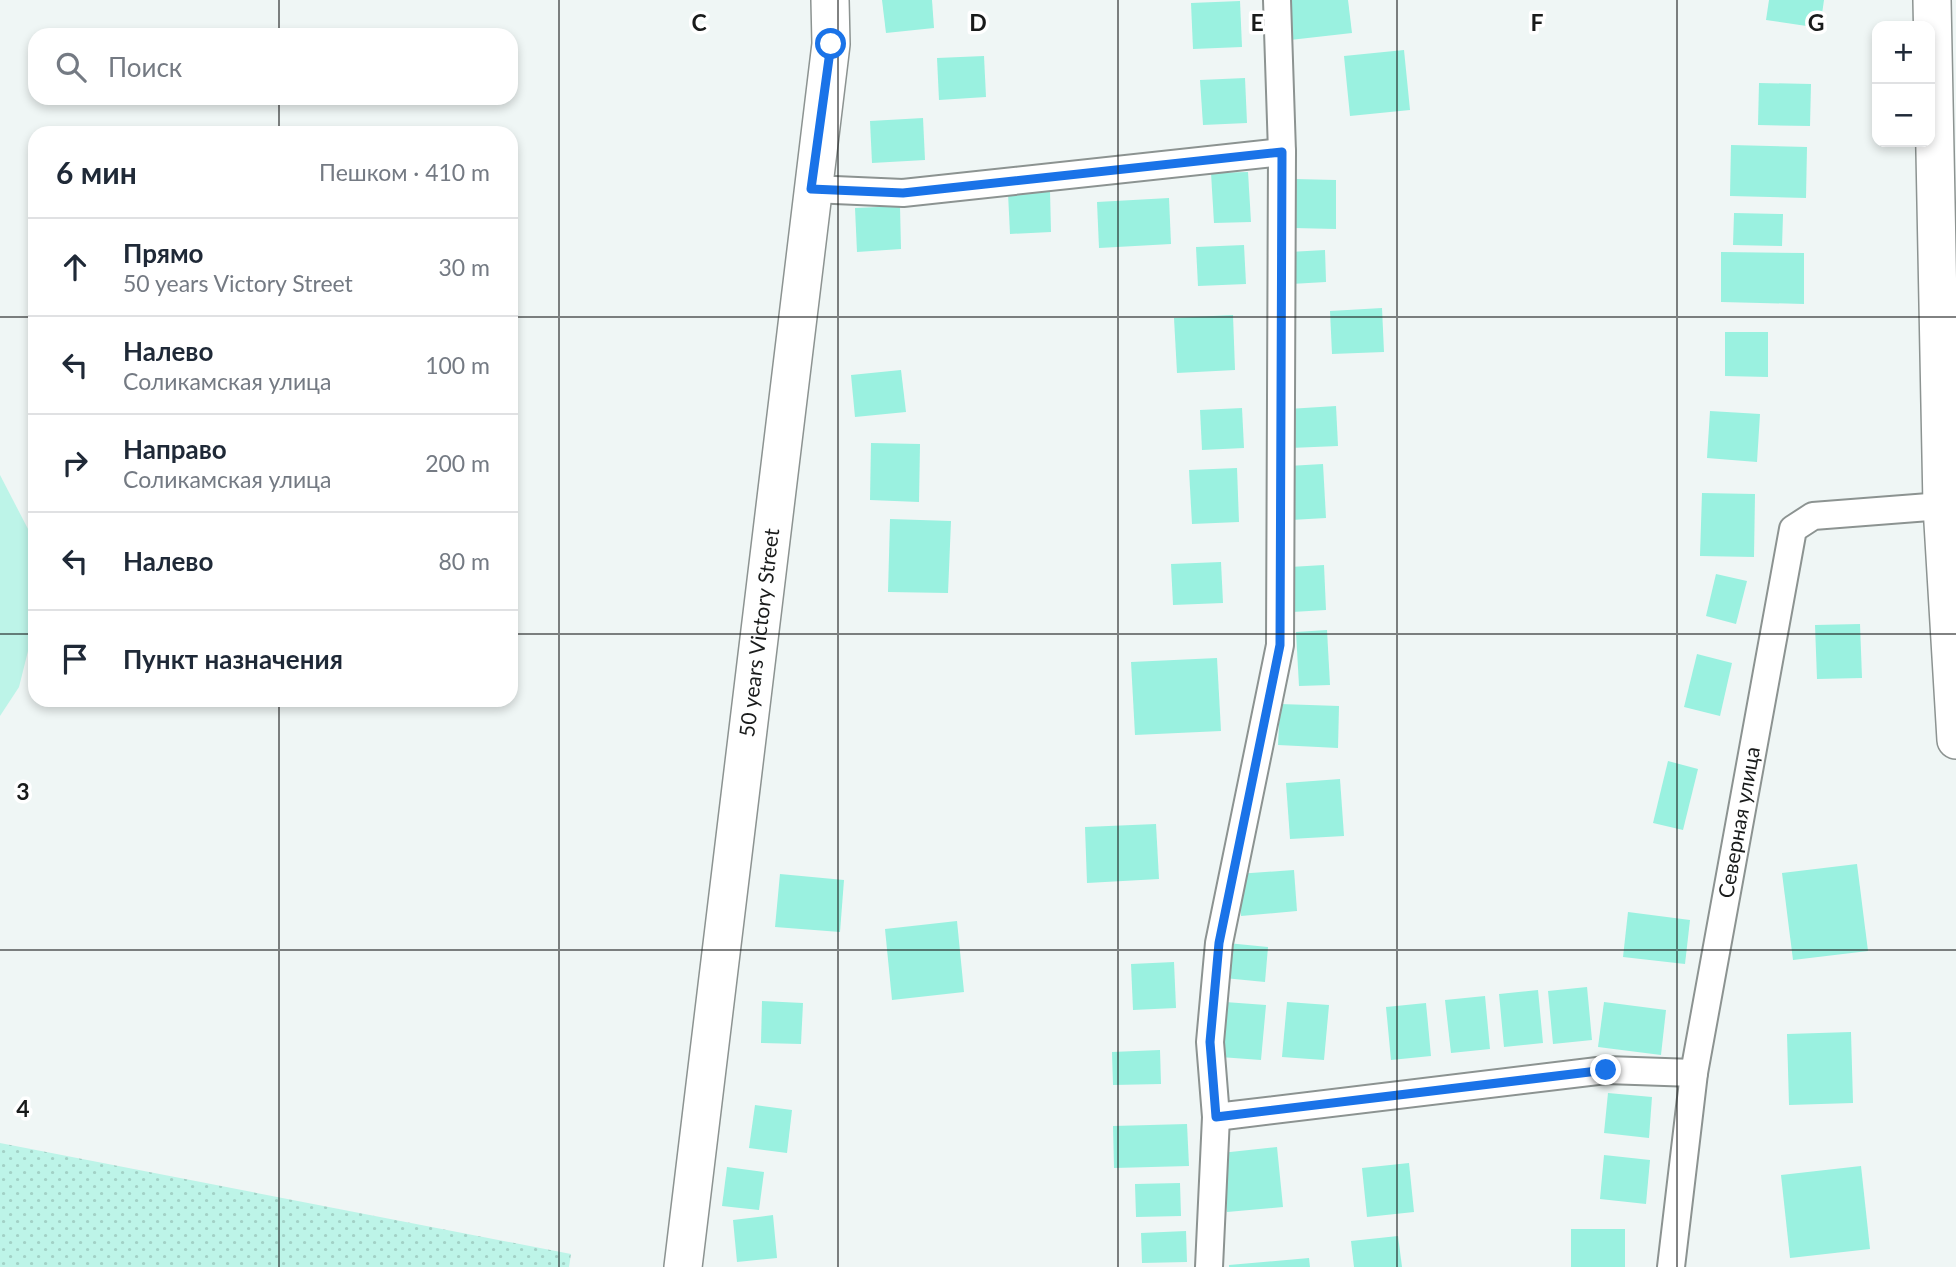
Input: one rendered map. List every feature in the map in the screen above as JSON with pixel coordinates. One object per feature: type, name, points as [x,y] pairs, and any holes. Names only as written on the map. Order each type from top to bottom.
[{"type":"main road","name":"50 years Victory Street","points":[[683,1267],[811,189],[831,44],[830,0]]},
{"type":"main road","points":[[1932,0],[1942,506],[1956,740]]},
{"type":"street","points":[[1209,1267],[1216,1117],[1210,1042],[1219,943],[1280,645],[1282,152],[1276,0]]},
{"type":"street","points":[[811,189],[903,193],[1282,152]]},
{"type":"street","name":"Северная улица","points":[[1671,1267],[1693,1073],[1793,529],[1813,516],[1942,506]]},
{"type":"street","points":[[1216,1117],[1606,1070],[1693,1073]]},
{"type":"green space","points":[[0,475],[28,529],[28,651],[19,687],[0,716]]},
{"type":"green space","points":[[0,1143],[571,1254],[569,1267],[0,1267]]},
{"type":"building","points":[[882,0],[932,0],[934,28],[886,33]]},
{"type":"building","points":[[1285,0],[1348,0],[1352,33],[1290,40]]},
{"type":"building","points":[[1769,0],[1824,0],[1820,28],[1766,20]]},
{"type":"building","points":[[1240,1],[1242,47],[1193,49],[1191,3]]},
{"type":"building","points":[[1404,50],[1410,110],[1350,116],[1344,56]]},
{"type":"building","points":[[984,56],[986,97],[939,100],[937,58]]},
{"type":"building","points":[[1245,78],[1247,123],[1203,125],[1200,80]]},
{"type":"building","points":[[1759,83],[1811,84],[1810,126],[1758,125]]},
{"type":"building","points":[[923,118],[925,160],[872,163],[870,121]]},
{"type":"building","points":[[1731,145],[1807,147],[1806,198],[1730,196]]},
{"type":"building","points":[[1248,172],[1251,222],[1214,223],[1211,173]]},
{"type":"building","points":[[1295,179],[1336,180],[1336,229],[1294,228]]},
{"type":"building","points":[[1050,191],[1051,232],[1010,234],[1008,193]]},
{"type":"building","points":[[1169,198],[1171,244],[1099,248],[1097,202]]},
{"type":"building","points":[[900,206],[901,249],[857,252],[855,208]]},
{"type":"building","points":[[1734,213],[1783,214],[1782,246],[1733,245]]},
{"type":"building","points":[[1244,245],[1246,284],[1198,286],[1196,247]]},
{"type":"building","points":[[1325,250],[1326,282],[1291,284],[1289,252]]},
{"type":"building","points":[[1721,252],[1804,253],[1804,304],[1721,302]]},
{"type":"building","points":[[1382,308],[1384,352],[1332,354],[1330,311]]},
{"type":"building","points":[[1233,315],[1235,370],[1177,373],[1174,318]]},
{"type":"building","points":[[1725,332],[1768,332],[1768,377],[1725,376]]},
{"type":"building","points":[[901,370],[906,412],[855,417],[851,375]]},
{"type":"building","points":[[1336,406],[1338,446],[1290,448],[1288,409]]},
{"type":"building","points":[[1242,408],[1244,448],[1202,450],[1200,410]]},
{"type":"building","points":[[1710,411],[1760,414],[1757,462],[1707,458]]},
{"type":"building","points":[[871,443],[920,444],[919,502],[870,500]]},
{"type":"building","points":[[1323,464],[1326,518],[1291,520],[1288,466]]},
{"type":"building","points":[[1237,468],[1239,522],[1192,524],[1189,470]]},
{"type":"building","points":[[1702,493],[1755,494],[1754,557],[1700,556]]},
{"type":"building","points":[[890,519],[951,521],[948,593],[888,592]]},
{"type":"building","points":[[1221,562],[1223,603],[1173,605],[1171,564]]},
{"type":"building","points":[[1324,565],[1326,610],[1292,612],[1290,567]]},
{"type":"building","points":[[1716,574],[1747,581],[1736,624],[1706,616]]},
{"type":"building","points":[[1860,624],[1862,678],[1817,679],[1815,625]]},
{"type":"building","points":[[1327,630],[1330,685],[1299,686],[1296,632]]},
{"type":"building","points":[[1697,654],[1732,663],[1720,716],[1684,707]]},
{"type":"building","points":[[1217,658],[1221,731],[1135,735],[1131,662]]},
{"type":"building","points":[[1280,704],[1339,706],[1338,748],[1278,745]]},
{"type":"building","points":[[1668,761],[1698,769],[1683,830],[1653,823]]},
{"type":"building","points":[[1340,779],[1344,836],[1290,839],[1286,783]]},
{"type":"building","points":[[1156,824],[1159,879],[1087,883],[1085,827]]},
{"type":"building","points":[[1857,864],[1868,951],[1793,960],[1782,873]]},
{"type":"building","points":[[1294,870],[1297,911],[1241,916],[1237,874]]},
{"type":"building","points":[[780,874],[844,880],[840,932],[775,927]]},
{"type":"building","points":[[1628,912],[1690,920],[1685,964],[1623,957]]},
{"type":"building","points":[[957,921],[964,992],[892,1000],[885,929]]},
{"type":"building","points":[[1227,943],[1268,947],[1265,982],[1224,978]]},
{"type":"building","points":[[1174,962],[1176,1008],[1133,1010],[1131,964]]},
{"type":"building","points":[[1587,987],[1592,1040],[1553,1044],[1548,991]]},
{"type":"building","points":[[1538,990],[1543,1043],[1504,1047],[1499,994]]},
{"type":"building","points":[[1485,996],[1490,1049],[1451,1053],[1445,1000]]},
{"type":"building","points":[[762,1001],[803,1003],[801,1044],[761,1043]]},
{"type":"building","points":[[1225,1002],[1266,1005],[1261,1060],[1220,1057]]},
{"type":"building","points":[[1287,1002],[1329,1005],[1324,1060],[1282,1057]]},
{"type":"building","points":[[1604,1002],[1666,1010],[1661,1055],[1598,1047]]},
{"type":"building","points":[[1426,1003],[1431,1056],[1391,1060],[1386,1007]]},
{"type":"building","points":[[1851,1032],[1853,1103],[1789,1105],[1787,1034]]},
{"type":"building","points":[[1160,1050],[1161,1084],[1113,1085],[1112,1052]]},
{"type":"building","points":[[1608,1093],[1652,1097],[1649,1138],[1604,1133]]},
{"type":"building","points":[[755,1105],[792,1110],[787,1153],[749,1148]]},
{"type":"building","points":[[1187,1124],[1189,1166],[1114,1168],[1113,1126]]},
{"type":"building","points":[[1277,1147],[1283,1207],[1227,1212],[1221,1153]]},
{"type":"building","points":[[1604,1155],[1650,1160],[1646,1204],[1600,1199]]},
{"type":"building","points":[[1409,1163],[1414,1212],[1367,1217],[1362,1168]]},
{"type":"building","points":[[1861,1166],[1870,1249],[1790,1258],[1781,1175]]},
{"type":"building","points":[[727,1167],[764,1172],[759,1210],[722,1206]]},
{"type":"building","points":[[1180,1183],[1181,1216],[1136,1217],[1135,1184]]},
{"type":"building","points":[[773,1215],[777,1258],[737,1262],[733,1220]]},
{"type":"building","points":[[1571,1229],[1625,1229],[1625,1267],[1571,1267]]},
{"type":"building","points":[[1186,1231],[1187,1262],[1142,1263],[1141,1233]]},
{"type":"building","points":[[1398,1236],[1402,1267],[1354,1267],[1351,1241]]},
{"type":"building","points":[[1309,1258],[1310,1267],[1229,1267],[1229,1265]]},
{"type":"route","points":[[831,44],[811,189],[903,193],[1282,152],[1280,645],[1219,943],[1210,1042],[1216,1117],[1606,1070]]}]
